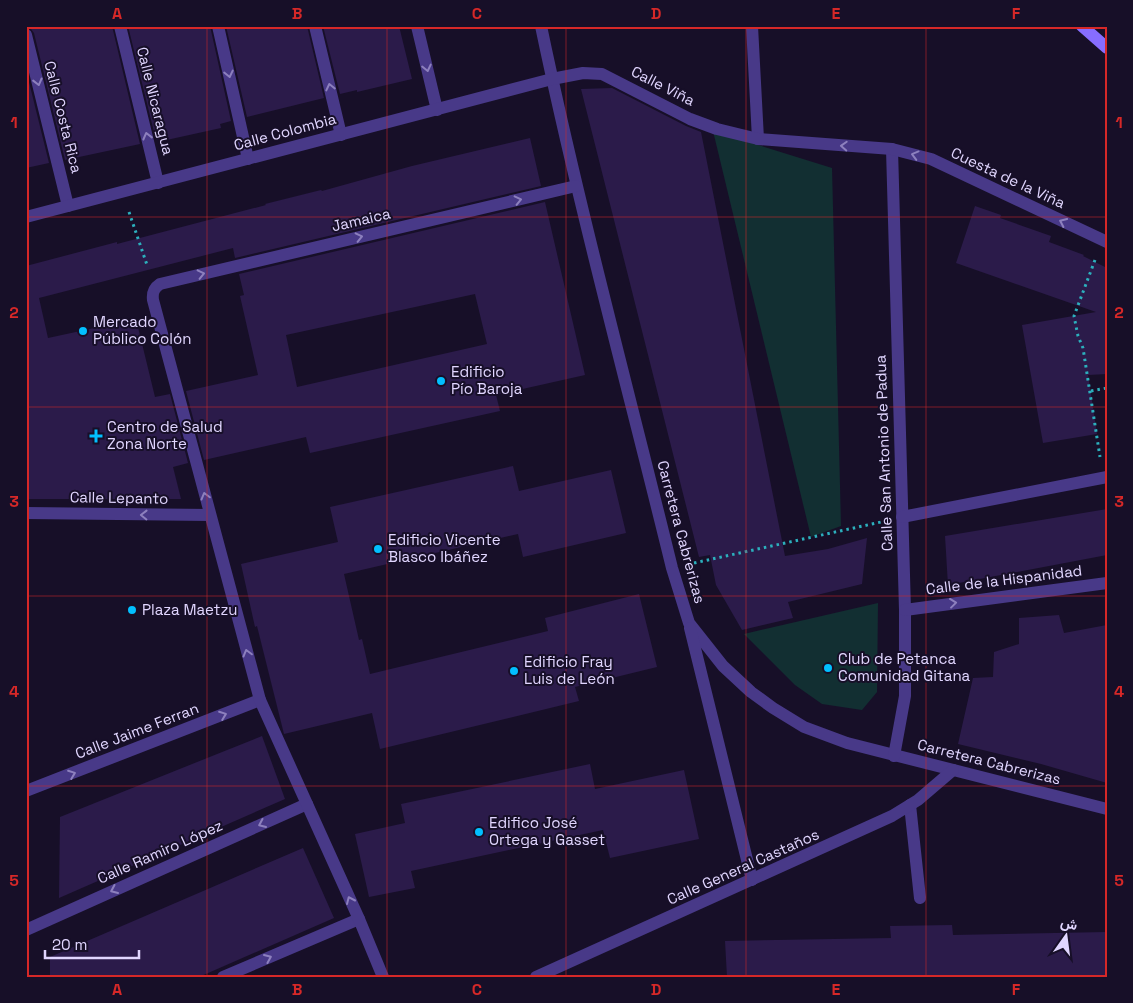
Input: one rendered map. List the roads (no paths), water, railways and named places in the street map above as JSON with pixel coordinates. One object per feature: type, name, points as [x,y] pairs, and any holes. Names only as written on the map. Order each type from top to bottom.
[{"type":"main road","points":[[1082,26],[1107,48]]},
{"type":"street","name":"Calle Nicaragua","points":[[120,26],[158,183]]},
{"type":"street","points":[[218,26],[248,159]]},
{"type":"street","points":[[315,26],[341,135]]},
{"type":"street","points":[[417,26],[437,110]]},
{"type":"street","name":"Carretera Cabrerizas","points":[[541,26],[576,186],[672,568],[689,623],[723,666],[751,692],[804,727],[839,740],[894,756],[1107,809]]},
{"type":"street","points":[[752,26],[758,139]]},
{"type":"street","name":"Calle Costa Rica","points":[[26,35],[68,206]]},
{"type":"street","name":"Calle Viña","points":[[552,80],[583,73],[602,74],[690,119],[717,129],[758,139],[892,149]]},
{"type":"street","name":"Calle Colombia","points":[[26,217],[552,80]]},
{"type":"street","name":"Cuesta de la Viña","points":[[892,149],[931,159],[1104,241]]},
{"type":"street","name":"Calle San Antonio de Padua","points":[[892,149],[905,610],[905,696],[894,756]]},
{"type":"street","name":"Jamaica","points":[[210,515],[153,300],[152,294],[155,288],[160,284],[576,186]]},
{"type":"street","points":[[902,517],[1105,477]]},
{"type":"street","name":"Calle Lepanto","points":[[26,513],[210,515]]},
{"type":"street","points":[[210,515],[260,700],[359,919],[383,977]]},
{"type":"street","name":"Calle de la Hispanidad","points":[[905,610],[1107,583]]},
{"type":"street","points":[[689,623],[752,880]]},
{"type":"street","name":"Calle Jaime Ferran","points":[[26,791],[260,700]]},
{"type":"street","name":"Calle General Castaños","points":[[536,977],[892,816],[910,805],[953,770]]},
{"type":"street","name":"Calle Ramiro López","points":[[26,930],[307,804]]},
{"type":"street","points":[[910,805],[920,898]]},
{"type":"street","points":[[223,977],[359,919]]},
{"type":"place","name":"Mercado Público Colón","points":[[83,331]]},
{"type":"place","name":"Edificio Pío Baroja","points":[[441,381]]},
{"type":"place","name":"Centro de Salud Zona Norte","points":[[96,436]]},
{"type":"place","name":"Edificio Vicente Blasco Ibáñez","points":[[378,549]]},
{"type":"place","name":"Plaza Maetzu","points":[[132,610]]},
{"type":"place","name":"Club de Petanca Comunidad Gitana","points":[[828,668]]},
{"type":"place","name":"Edificio Fray Luis de León","points":[[514,671]]},
{"type":"place","name":"Edifico José Ortega y Gasset","points":[[479,832]]}]
